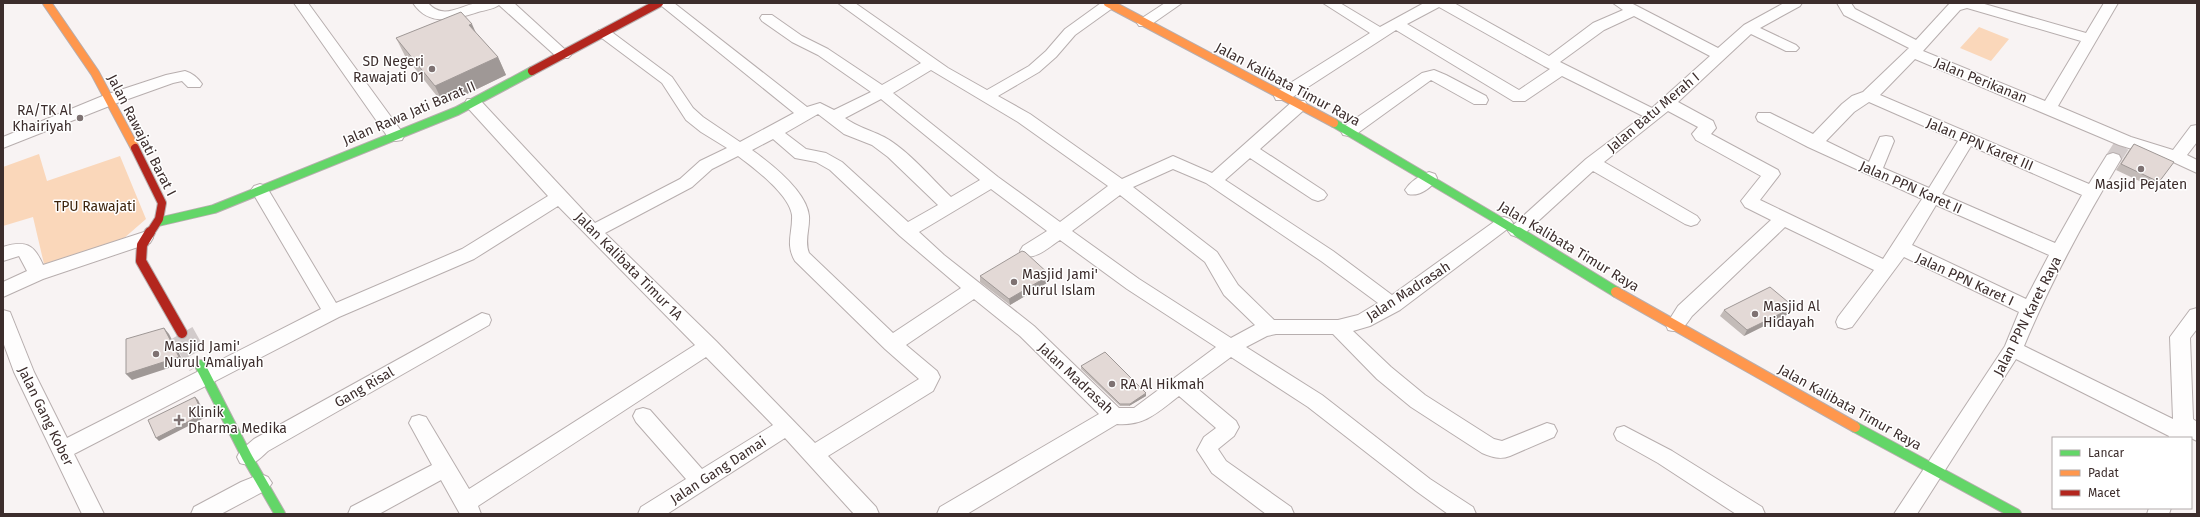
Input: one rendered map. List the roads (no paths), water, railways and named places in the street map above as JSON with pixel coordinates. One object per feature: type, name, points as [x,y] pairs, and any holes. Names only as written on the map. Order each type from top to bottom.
[{"type":"street","name":"Jalan Rawajati Barat I","points":[[47,3],[72,36],[111,99],[162,203],[163,210],[158,222]]},
{"type":"street","points":[[301,3],[396,136]]},
{"type":"street","points":[[420,3],[428,13],[443,17],[493,3]]},
{"type":"street","points":[[505,3],[562,55]]},
{"type":"street","name":"Jalan Rawa Jati Barat II","points":[[158,222],[198,214],[260,190],[299,172],[396,136],[473,103],[659,3]]},
{"type":"street","points":[[665,3],[804,113]]},
{"type":"street","points":[[845,3],[931,63],[1046,133],[1120,187],[1211,257],[1231,290],[1270,328]]},
{"type":"street","points":[[987,96],[1034,69],[1051,54],[1070,32],[1108,3]]},
{"type":"street","name":"Jalan Kalibata Timur Raya","points":[[1108,3],[1349,131],[1675,325],[1831,414],[2016,514]]},
{"type":"street","points":[[1144,23],[1175,3]]},
{"type":"street","points":[[1330,3],[1380,33]]},
{"type":"street","points":[[1282,96],[1380,33],[1435,3]]},
{"type":"street","points":[[1443,3],[1555,66],[1654,115]]},
{"type":"street","points":[[1620,3],[1720,54]]},
{"type":"street","name":"Jalan Batu Merah I","points":[[1510,227],[1654,115],[1749,28],[1795,3]]},
{"type":"street","name":"Jalan Perikanan","points":[[1844,3],[1849,12],[1916,50],[2049,108],[2120,148],[2177,157],[2197,167]]},
{"type":"street","points":[[2049,108],[2111,3]]},
{"type":"street","points":[[1814,143],[1848,108],[1858,100],[1869,96],[1916,50],[1955,6],[1967,4],[2090,39]]},
{"type":"street","points":[[1396,24],[1520,97],[1555,66],[1583,36],[1595,27],[1616,16],[1634,11]]},
{"type":"street","points":[[767,18],[797,39],[823,52],[882,92],[992,181],[1060,232],[1133,284],[1232,346],[1299,392],[1315,401],[1423,485],[1465,514]]},
{"type":"street","points":[[1749,28],[1791,48]]},
{"type":"street","points":[[604,33],[667,80],[675,89],[676,96],[697,122],[740,149],[777,182],[796,202],[800,218],[796,243],[801,256],[892,344],[930,377],[929,382],[812,454]]},
{"type":"street","points":[[834,117],[882,92],[931,63]]},
{"type":"street","points":[[1349,131],[1427,76],[1434,75],[1441,78],[1480,100]]},
{"type":"street","points":[[3,143],[111,99],[178,76],[188,77],[194,84]]},
{"type":"street","name":"Jalan PPN Karet III","points":[[1869,96],[2092,192]]},
{"type":"street","name":"Jalan Kalibata Timur 1A","points":[[473,103],[559,197],[787,426],[868,514]]},
{"type":"street","points":[[1667,103],[1707,125],[1708,128],[1700,134],[1702,136],[1772,174],[1750,202],[1885,268]]},
{"type":"street","points":[[1212,179],[1218,177],[1299,105]]},
{"type":"street","points":[[594,231],[686,183],[706,165],[774,132],[804,113],[820,108],[850,130],[878,141],[894,153],[949,206]]},
{"type":"street","name":"Jalan PPN Karet II","points":[[1764,117],[1814,143],[1932,198],[2060,252]]},
{"type":"street","points":[[2177,157],[2197,130]]},
{"type":"street","name":"Jalan Madrasah","points":[[774,132],[801,154],[820,157],[836,166],[906,232],[1027,331],[1114,416],[1130,417],[1140,414],[1232,346],[1262,330],[1270,328],[1338,327],[1363,321],[1393,305],[1475,246],[1510,227]]},
{"type":"street","points":[[1845,322],[1901,248],[1968,139]]},
{"type":"street","points":[[1874,171],[1886,140]]},
{"type":"street","name":"Jalan PPN Karet Raya","points":[[1905,514],[2013,349],[2030,309],[2060,252],[2092,192],[2120,148]]},
{"type":"street","points":[[1248,149],[1318,195]]},
{"type":"street","points":[[1029,251],[1060,232],[1120,187],[1165,164],[1173,162],[1181,163],[1212,179],[1327,256],[1393,305]]},
{"type":"street","points":[[1592,163],[1690,220]]},
{"type":"street","points":[[1414,190],[1429,178]]},
{"type":"street","points":[[906,232],[992,181]]},
{"type":"street","points":[[260,190],[332,312]]},
{"type":"street","points":[[63,450],[204,371],[212,372],[332,312],[434,270],[468,254],[559,197]]},
{"type":"street","points":[[1675,325],[1685,311],[1783,219]]},
{"type":"street","points":[[158,222],[144,238],[139,254],[141,261],[182,333]]},
{"type":"street","points":[[3,290],[37,274],[144,238]]},
{"type":"street","name":"Jalan PPN Karet I","points":[[1901,248],[2030,309]]},
{"type":"street","points":[[3,254],[18,249],[24,249],[28,252],[37,274]]},
{"type":"street","points":[[892,344],[974,289]]},
{"type":"street","points":[[2013,349],[2184,432],[2180,337],[2197,315]]},
{"type":"street","name":"Jalan Gang Kober","points":[[3,317],[24,372],[93,514]]},
{"type":"street","name":"Gang Risal","points":[[247,457],[261,445],[482,320]]},
{"type":"street","points":[[1338,327],[1384,373],[1418,401],[1489,447],[1503,450],[1547,431]]},
{"type":"street","points":[[418,423],[468,510],[709,346]]},
{"type":"street","points":[[204,371],[247,457],[280,514]]},
{"type":"street","points":[[1179,385],[1229,427],[1224,435],[1209,444],[1207,450],[1211,459],[1219,467],[1283,514]]},
{"type":"street","points":[[643,416],[700,481]]},
{"type":"street","points":[[948,514],[1114,416]]},
{"type":"street","name":"Jalan Gang Damai","points":[[650,514],[787,426]]},
{"type":"street","points":[[1624,434],[1665,457],[1754,514]]},
{"type":"street","points":[[359,514],[445,468]]},
{"type":"street","points":[[202,514],[248,488],[261,483]]},
{"type":"tunnel","points":[[2113,159],[2122,145]]},
{"type":"tunnel","points":[[182,333],[200,365]]},
{"type":"place","name":"SD Negeri Rawajati 01","points":[[432,69]]},
{"type":"place","name":"RA/TK Al Khairiyah","points":[[80,118]]},
{"type":"place","name":"Masjid Pejaten","points":[[2141,169]]},
{"type":"place","name":"Masjid Jami' Nurul Islam","points":[[1014,282]]},
{"type":"place","name":"Masjid Al Hidayah","points":[[1755,314]]},
{"type":"place","name":"Masjid Jami' Nurul 'Amaliyah","points":[[156,354]]},
{"type":"place","name":"RA Al Hikmah","points":[[1112,384]]},
{"type":"place","name":"Klinik Dharma Medika","points":[[179,420]]},
{"type":"park label","name":"TPU Rawajati","points":[[95,206]]}]
